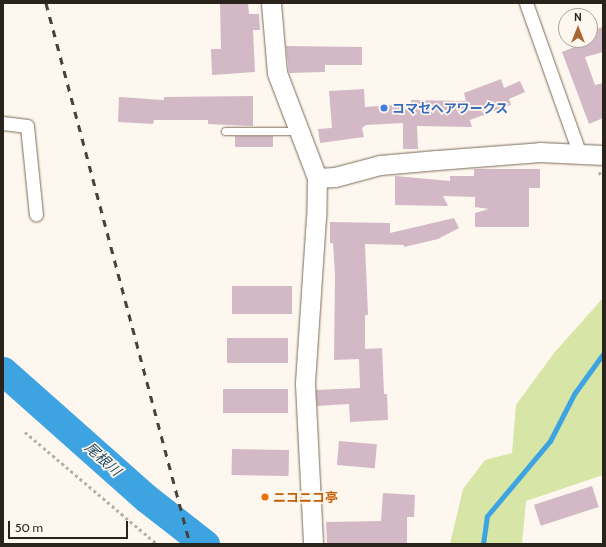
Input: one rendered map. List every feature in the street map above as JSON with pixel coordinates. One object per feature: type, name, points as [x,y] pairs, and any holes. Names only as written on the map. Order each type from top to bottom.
[{"type":"street","points":[[271,3],[277,73],[317,178],[316,217],[305,384],[313,544]]},
{"type":"street","points":[[526,3],[579,152]]},
{"type":"street","points":[[3,123],[28,126],[36,215]]},
{"type":"street","points":[[317,178],[335,176],[380,165],[437,160],[540,152],[579,152],[603,155]]},
{"type":"lane","points":[[224,131],[300,131]]},
{"type":"path","points":[[25,432],[157,544]]},
{"type":"green space","points":[[603,298],[603,475],[526,501],[522,544],[450,544],[463,489],[485,460],[512,453],[516,405],[554,353]]},
{"type":"building","points":[[220,3],[248,3],[249,14],[259,14],[260,30],[253,30],[255,72],[212,75],[211,49],[221,49]]},
{"type":"building","points":[[603,27],[603,52],[585,57],[595,85],[603,83],[603,118],[589,124],[562,52],[572,48],[598,48],[598,29]]},
{"type":"building","points":[[286,46],[362,47],[362,65],[325,65],[325,72],[289,73]]},
{"type":"building","points":[[501,79],[504,88],[520,81],[525,92],[509,99],[511,105],[470,120],[472,127],[417,126],[418,149],[403,149],[403,123],[366,125],[362,128],[364,137],[320,143],[318,129],[332,128],[329,91],[364,89],[365,107],[411,104],[411,100],[466,101],[464,93]]},
{"type":"building","points":[[253,96],[253,126],[208,124],[208,120],[154,120],[153,124],[118,122],[119,97],[164,100],[164,97]]},
{"type":"building","points":[[235,136],[273,136],[273,147],[235,147]]},
{"type":"building","points":[[474,169],[540,169],[540,188],[529,188],[529,227],[475,227],[475,213],[489,209],[475,207],[475,197],[443,196],[448,206],[395,205],[395,176],[450,181],[450,176],[474,176]]},
{"type":"building","points":[[454,218],[459,228],[438,239],[404,247],[404,245],[365,244],[368,315],[365,315],[365,349],[382,348],[384,394],[387,394],[388,420],[350,422],[349,404],[317,406],[316,390],[360,388],[359,359],[334,360],[335,275],[333,243],[330,243],[330,222],[390,223],[390,233]]},
{"type":"building","points":[[232,286],[292,286],[292,314],[232,314]]},
{"type":"building","points":[[227,338],[288,338],[288,363],[227,363]]},
{"type":"building","points":[[223,389],[288,389],[288,413],[223,413]]},
{"type":"building","points":[[339,441],[377,444],[375,468],[337,465]]},
{"type":"building","points":[[232,449],[289,450],[289,476],[232,475]]},
{"type":"building","points":[[592,486],[599,507],[541,526],[534,505]]},
{"type":"building","points":[[383,493],[415,495],[414,517],[407,517],[407,544],[327,544],[326,522],[381,521]]},
{"type":"waterway","points":[[483,544],[487,516],[550,441],[574,394],[603,354]]},
{"type":"waterway","name":"尾根川","points":[[3,371],[146,498],[205,544]]},
{"type":"railway","points":[[46,3],[190,544]]},
{"type":"place","name":"コマセヘアワークス","points":[[384,108]]},
{"type":"place","name":"ニコニコ亭","points":[[265,497]]}]
